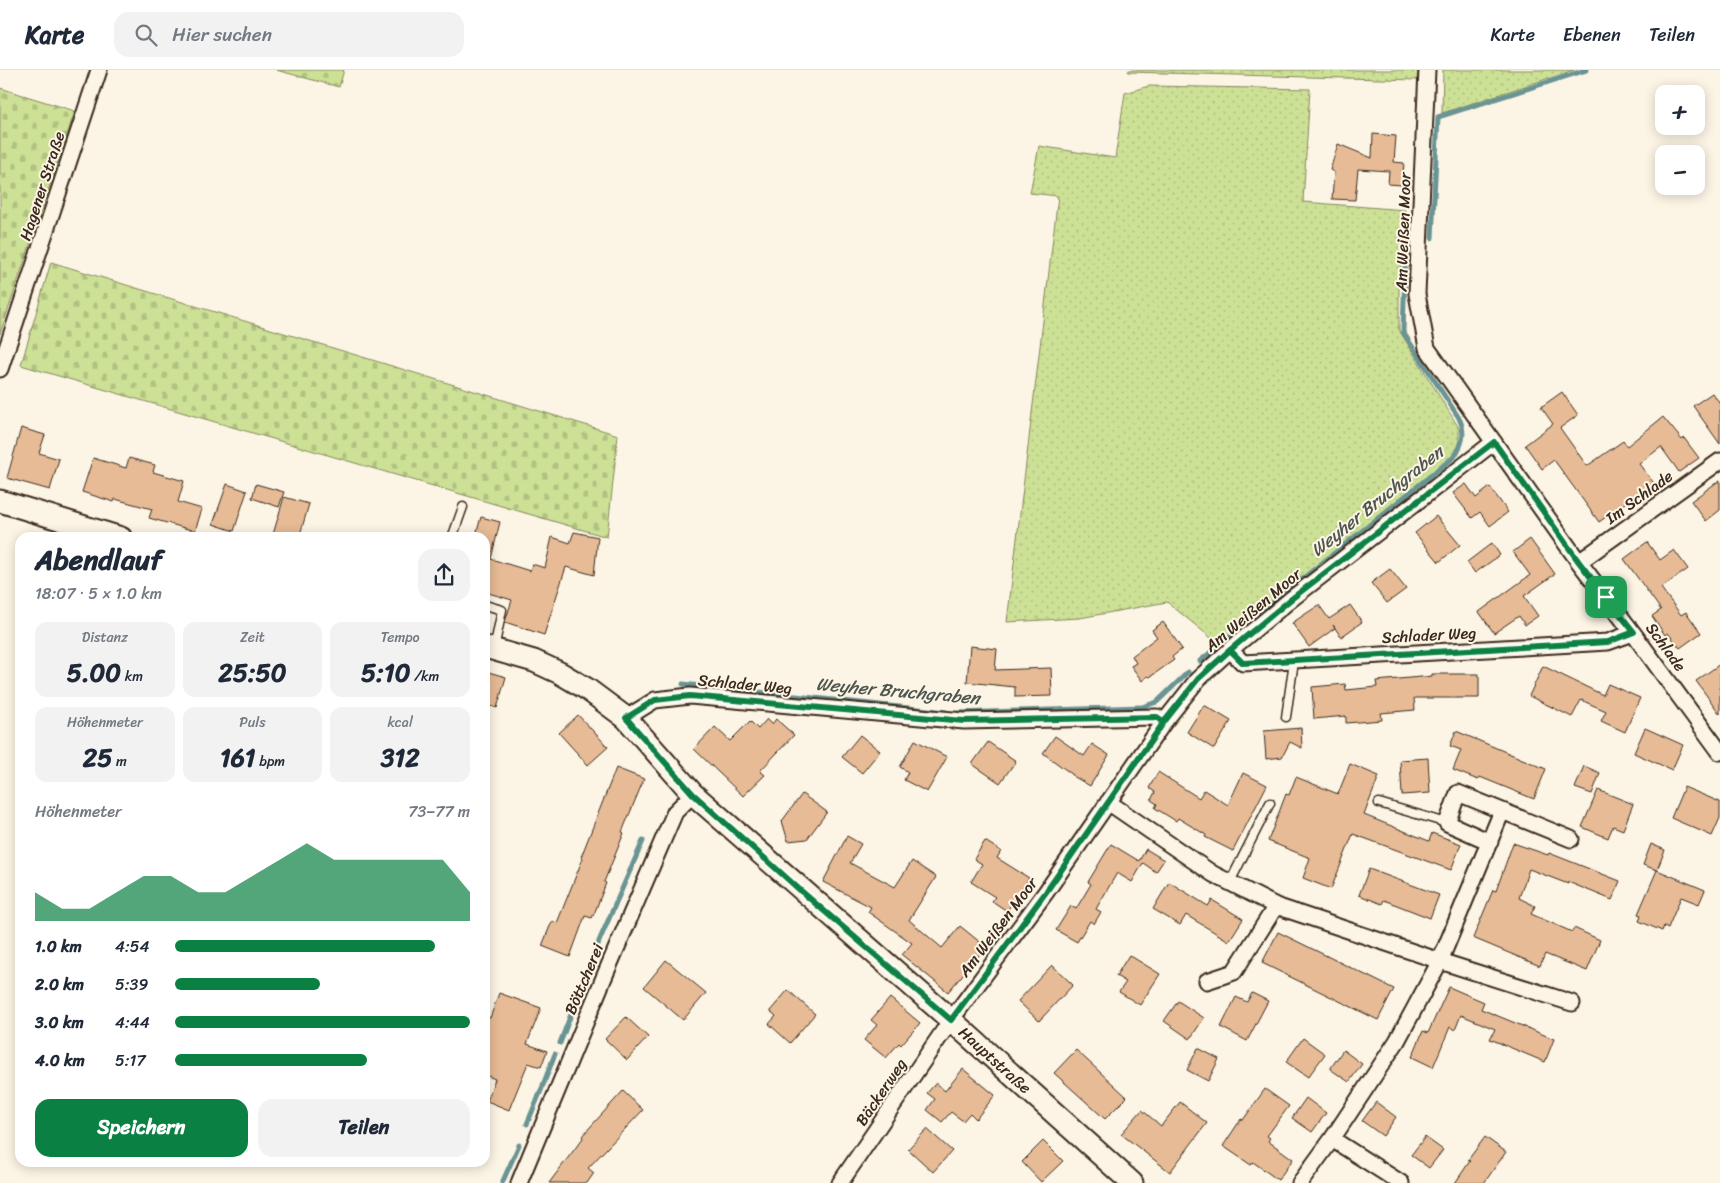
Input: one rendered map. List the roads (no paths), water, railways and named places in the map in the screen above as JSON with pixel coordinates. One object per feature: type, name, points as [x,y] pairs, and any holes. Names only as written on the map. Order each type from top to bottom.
[{"type":"main road","points":[[0,501],[101,532]]},
{"type":"main road","name":"Hauptstraße","points":[[490,648],[534,661],[560,673],[587,689],[626,718],[693,794],[801,891],[951,1020],[1132,1183]]},
{"type":"street","name":"Hagener Straße","points":[[0,369],[99,70]]},
{"type":"street","name":"Am Weißen Moor","points":[[951,1020],[1046,892],[1164,722],[1198,679],[1290,600],[1494,442],[1427,348],[1417,294],[1427,70]]},
{"type":"street","name":"Schlade","points":[[1494,442],[1579,562],[1634,632],[1720,752]]},
{"type":"street","name":"Im Schlade","points":[[1579,562],[1720,461]]},
{"type":"street","name":"Schlader Weg","points":[[1230,650],[1243,663],[1294,661],[1608,642],[1634,632]]},
{"type":"street","name":"Schlader Weg","points":[[626,718],[655,700],[690,696],[964,721],[1157,717],[1164,722]]},
{"type":"street","points":[[1490,842],[1446,823],[1458,793],[1571,839]]},
{"type":"street","name":"Böttcherei","points":[[519,1183],[675,812],[693,794]]},
{"type":"street","points":[[1108,802],[1213,874],[1276,906],[1572,1003]]},
{"type":"street","points":[[1300,1183],[1398,1041],[1440,961],[1502,811]]},
{"type":"street","points":[[1207,981],[1234,972],[1276,906]]},
{"type":"street","name":"Bäckerweg","points":[[840,1183],[951,1020]]},
{"type":"street","points":[[1332,1139],[1401,1183]]},
{"type":"lane","points":[[454,532],[463,507]]},
{"type":"lane","points":[[490,606],[502,610],[490,645]]},
{"type":"lane","points":[[1286,717],[1294,661]]},
{"type":"lane","points":[[1230,882],[1270,803]]},
{"type":"lane","points":[[1379,803],[1446,823]]},
{"type":"waterway","name":"Weyher Bruchgraben","points":[[1432,238],[1438,117],[1586,70]]},
{"type":"waterway","name":"Weyher Bruchgraben","points":[[1200,661],[1454,457],[1460,447],[1463,433],[1459,418],[1403,332],[1406,237]]},
{"type":"waterway","name":"Weyher Bruchgraben","points":[[957,713],[1142,707],[1157,702],[1188,672]]},
{"type":"waterway","name":"Weyher Bruchgraben","points":[[683,684],[946,712]]},
{"type":"waterway","name":"Weyher Bruchgraben","points":[[560,1043],[600,939],[643,841]]},
{"type":"waterway","name":"Weyher Bruchgraben","points":[[543,1085],[555,1054]]},
{"type":"waterway","name":"Weyher Bruchgraben","points":[[527,1124],[542,1088]]},
{"type":"waterway","name":"Weyher Bruchgraben","points":[[502,1183],[519,1145]]}]
